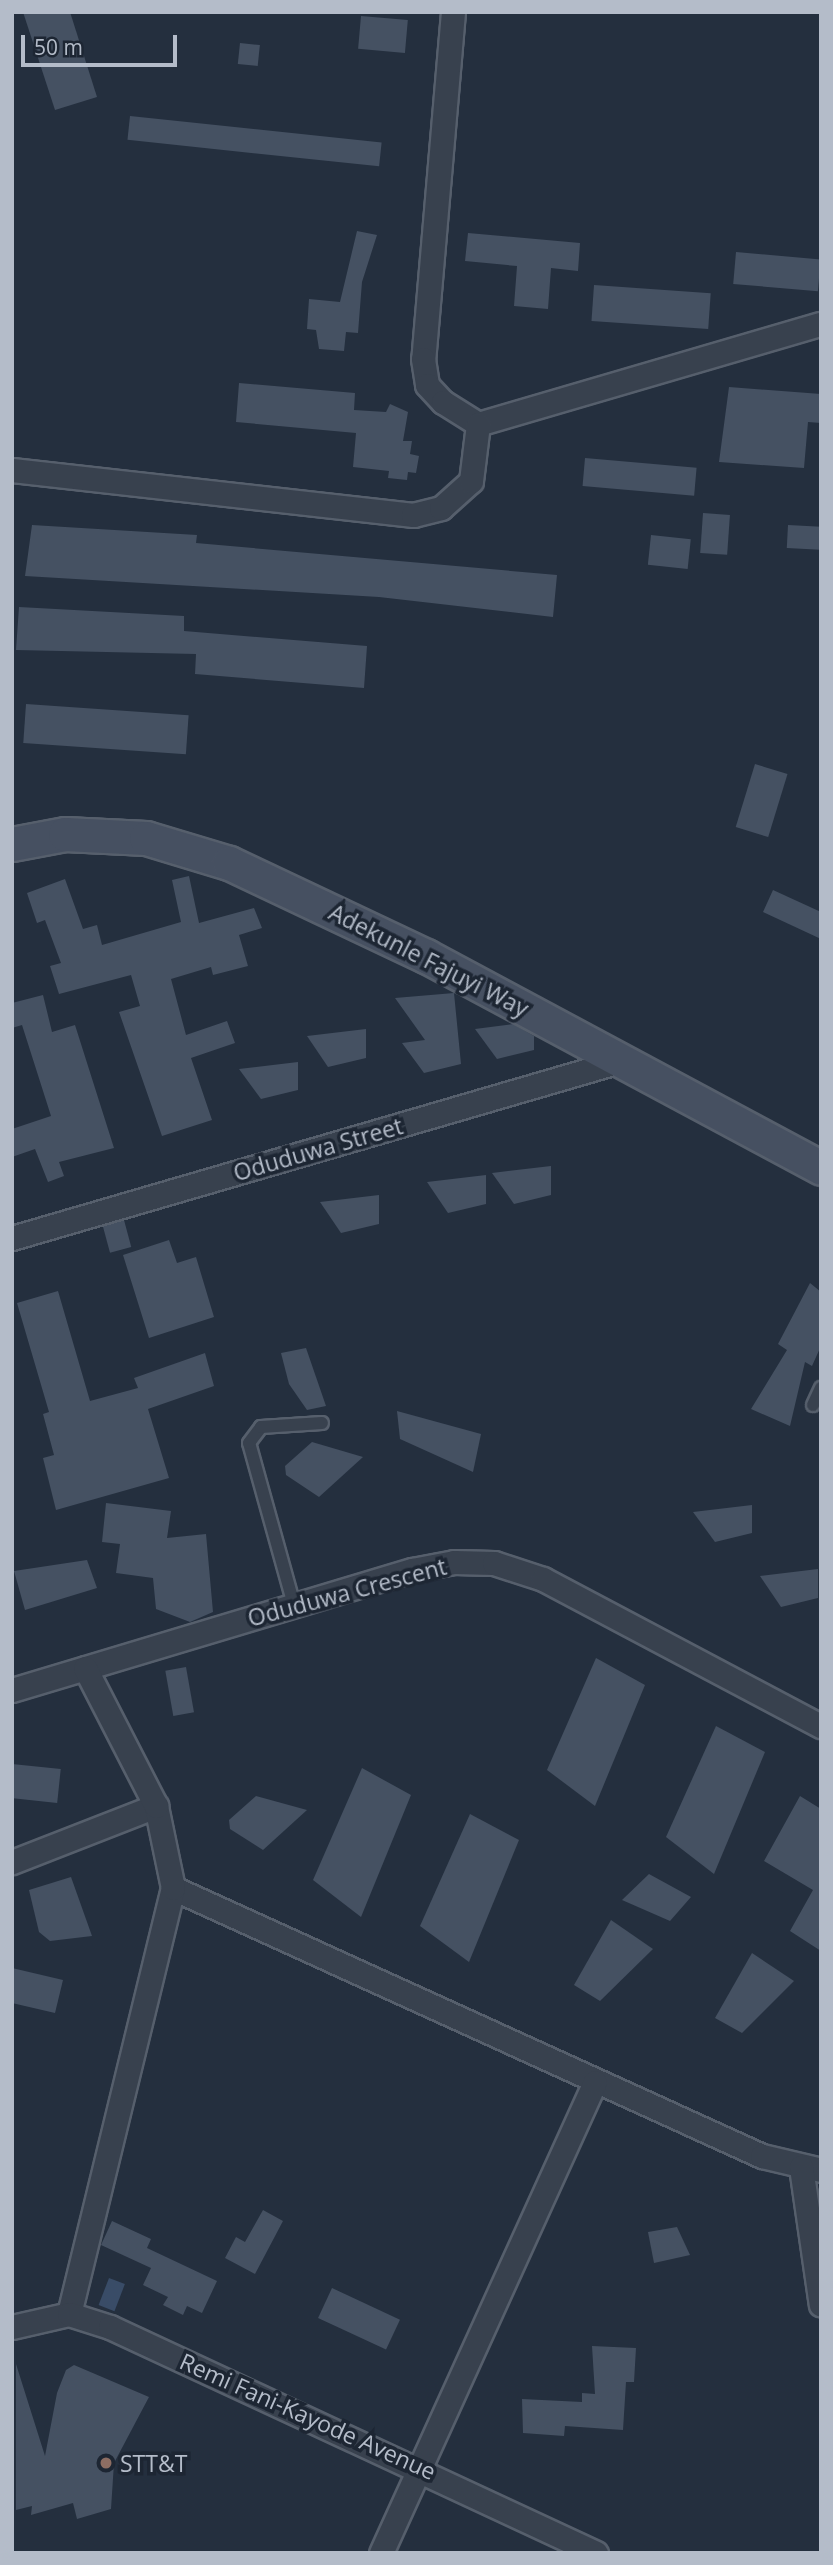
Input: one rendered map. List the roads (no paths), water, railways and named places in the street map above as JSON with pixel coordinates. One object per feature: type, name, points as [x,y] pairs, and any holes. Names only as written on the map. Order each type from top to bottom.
[{"type":"street","points":[[453,12],[423,359],[427,385],[478,424]]},
{"type":"street","points":[[478,424],[821,324]]},
{"type":"street","points":[[12,470],[413,514],[442,508],[471,481],[478,424]]},
{"type":"street","name":"Adekunle Fajuyi Way","points":[[12,844],[76,834],[146,838],[190,848],[426,956],[821,1168]]},
{"type":"street","name":"Oduduwa Street","points":[[12,1238],[623,1060]]},
{"type":"street","name":"Oduduwa Crescent","points":[[12,1689],[412,1570],[454,1562],[494,1563],[543,1579],[821,1726]]},
{"type":"street","points":[[12,2327],[69,2314],[173,1888],[156,1806],[85,1668]]},
{"type":"street","points":[[12,1862],[156,1806]]},
{"type":"street","points":[[173,1888],[762,2156],[811,2168],[821,2305]]},
{"type":"street","points":[[381,2553],[595,2082]]},
{"type":"street","name":"Remi Fani-Kayode Avenue","points":[[69,2314],[421,2467],[596,2553]]},
{"type":"lane","points":[[813,1405],[821,1388]]},
{"type":"lane","points":[[294,1605],[248,1443],[261,1427],[322,1423]]},
{"type":"water","points":[[109,2278],[125,2284],[114,2311],[99,2305]]},
{"type":"place","name":"STT&T","points":[[106,2463]]}]
